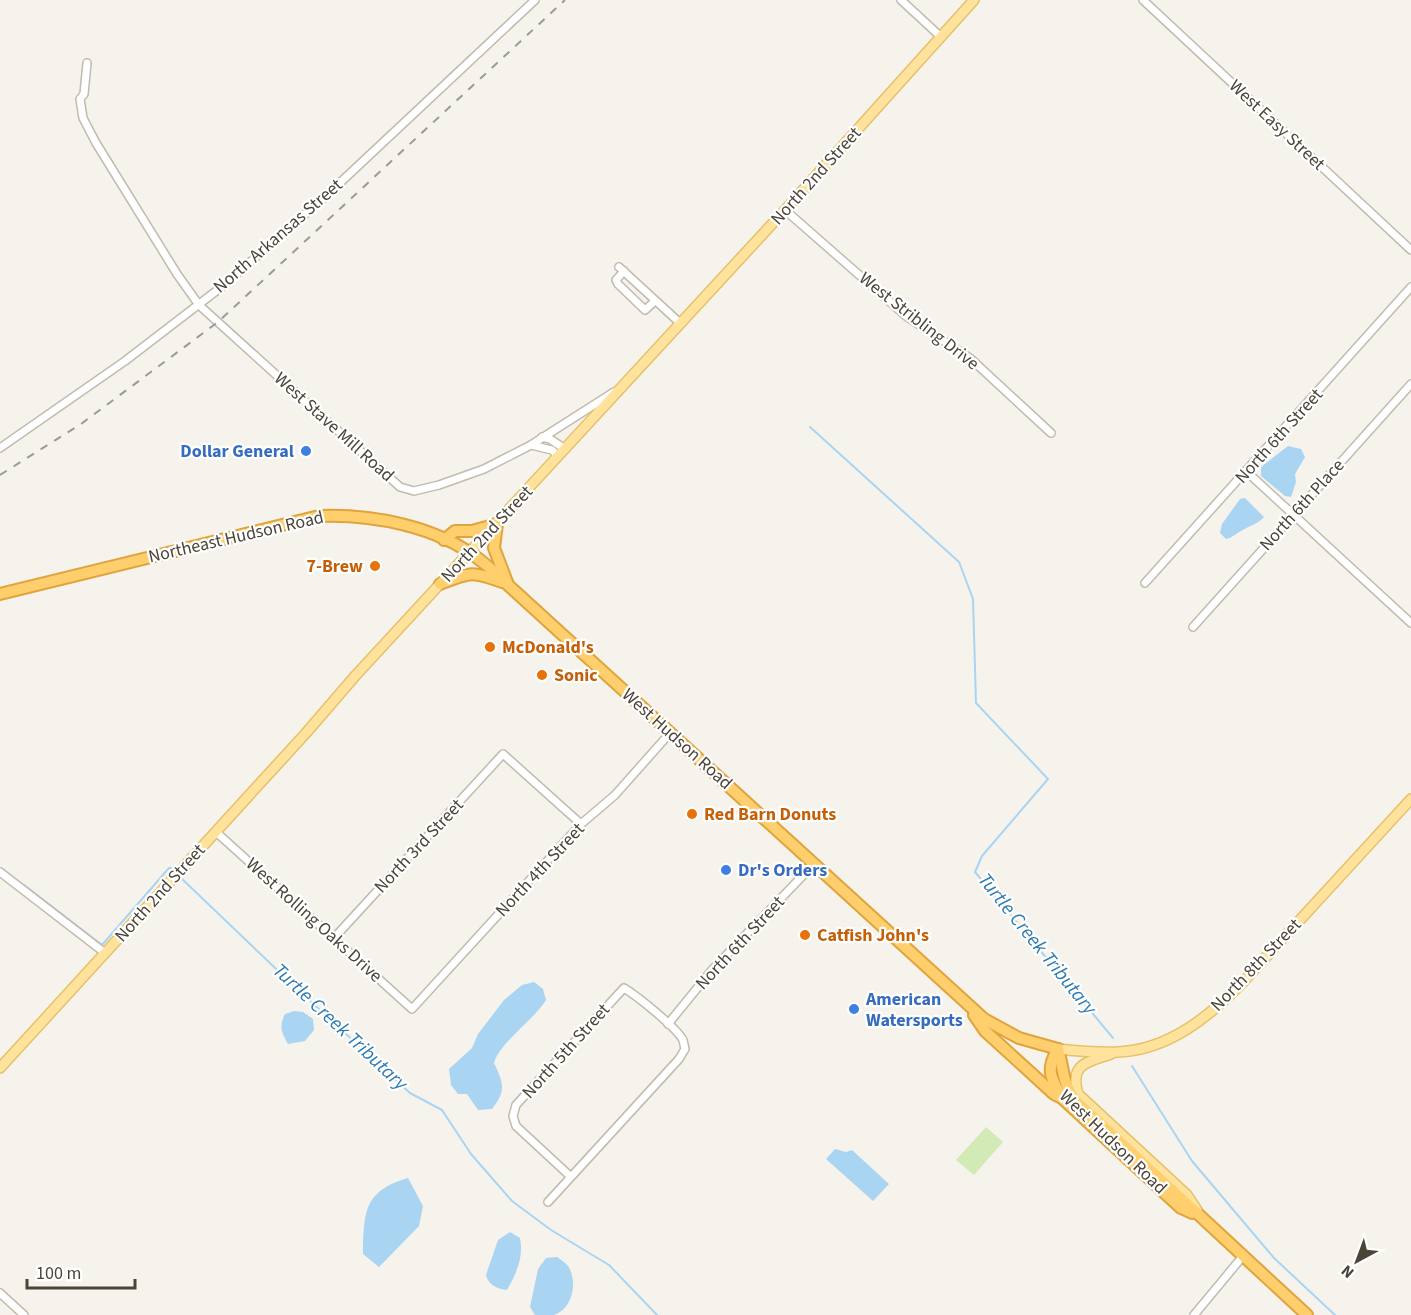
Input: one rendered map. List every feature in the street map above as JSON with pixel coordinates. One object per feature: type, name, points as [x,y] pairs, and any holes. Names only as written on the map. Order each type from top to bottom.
[{"type":"highway","name":"Northeast Hudson Road","points":[[0,594],[320,516],[377,518],[422,531],[469,553]]},
{"type":"highway","points":[[444,540],[455,531],[472,531],[497,524],[494,548],[508,585]]},
{"type":"highway","name":"West Hudson Road","points":[[469,553],[508,585],[965,1003],[984,1019],[1019,1038],[1058,1049]]},
{"type":"highway","points":[[440,584],[464,574],[477,573],[508,585]]},
{"type":"highway","points":[[965,1003],[985,1031],[1054,1094],[1062,1098]]},
{"type":"highway","name":"West Hudson Road","points":[[1058,1049],[1052,1060],[1050,1075],[1062,1098],[1181,1208],[1203,1220]]},
{"type":"highway","name":"West Hudson Road","points":[[1058,1049],[1064,1080],[1068,1091],[1076,1101],[1307,1315]]},
{"type":"main road","name":"North 2nd Street","points":[[0,1068],[618,389],[786,210],[974,0]]},
{"type":"main road","name":"North 8th Street","points":[[1058,1049],[1119,1052],[1159,1043],[1190,1028],[1218,1008],[1411,799]]},
{"type":"main road","name":"West Hudson Road","points":[[1119,1052],[1084,1062],[1077,1071],[1074,1082],[1078,1094],[1187,1195],[1203,1220]]},
{"type":"street","name":"North Arkansas Street","points":[[0,448],[125,361],[224,285],[328,194],[535,0]]},
{"type":"street","points":[[901,0],[941,37]]},
{"type":"street","name":"West Easy Street","points":[[1143,0],[1411,250]]},
{"type":"street","name":"West Stave Mill Road","points":[[87,63],[84,94],[81,99],[83,117],[111,170],[177,274],[199,304],[400,486],[414,491],[484,469],[531,445],[618,389]]},
{"type":"street","name":"West Stribling Drive","points":[[786,210],[906,316],[971,359],[1051,433]]},
{"type":"street","points":[[655,301],[645,310],[618,284],[616,280],[621,269],[680,323]]},
{"type":"street","name":"North 6th Street","points":[[1145,583],[1411,287]]},
{"type":"street","name":"North 6th Place","points":[[1193,627],[1411,384]]},
{"type":"street","points":[[542,437],[550,439],[561,452]]},
{"type":"street","points":[[531,445],[561,452]]},
{"type":"street","points":[[1247,472],[1411,623]]},
{"type":"street","name":"North 4th Street","points":[[412,1009],[581,824],[615,795],[670,733]]},
{"type":"street","name":"North 3rd Street","points":[[334,938],[503,754],[581,824]]},
{"type":"street","name":"West Rolling Oaks Drive","points":[[216,832],[412,1009]]},
{"type":"street","name":"North 6th Street","points":[[668,1024],[712,970],[814,864]]},
{"type":"street","points":[[0,872],[105,953]]},
{"type":"street","name":"North 5th Street","points":[[570,1176],[516,1126],[513,1116],[516,1106],[624,988],[637,995],[668,1024]]},
{"type":"street","points":[[548,1202],[679,1059],[685,1049],[683,1040],[668,1024]]},
{"type":"street","points":[[1194,1315],[1243,1256]]},
{"type":"street","points":[[0,1293],[24,1315]]},
{"type":"green space","points":[[986,1127],[1003,1142],[974,1175],[956,1160]]},
{"type":"water","points":[[1288,446],[1301,449],[1305,457],[1295,474],[1296,482],[1291,497],[1285,496],[1261,476],[1261,467]]},
{"type":"water","points":[[1245,498],[1264,517],[1226,539],[1220,533],[1222,524],[1240,499]]},
{"type":"water","points":[[534,982],[543,989],[546,1000],[497,1055],[494,1063],[502,1087],[500,1097],[492,1109],[478,1110],[467,1094],[458,1094],[451,1085],[449,1069],[472,1048],[478,1034],[504,1000],[522,985]]},
{"type":"water","points":[[294,1011],[303,1012],[313,1019],[314,1030],[305,1041],[288,1044],[281,1026],[285,1014]]},
{"type":"water","points":[[835,1149],[846,1152],[852,1150],[889,1184],[873,1201],[826,1159]]},
{"type":"water","points":[[408,1178],[423,1206],[419,1226],[379,1267],[363,1254],[366,1215],[374,1197],[393,1183]]},
{"type":"water","points":[[510,1232],[520,1238],[521,1252],[516,1272],[507,1290],[494,1286],[486,1275],[498,1240]]},
{"type":"water","points":[[557,1257],[567,1265],[571,1272],[572,1294],[566,1307],[560,1312],[554,1315],[535,1315],[530,1307],[538,1269],[546,1258]]},
{"type":"waterway","name":"Turtle Creek Tributary","points":[[810,427],[959,562],[973,599],[976,703],[1048,779],[982,856],[975,872],[1113,1038]]},
{"type":"waterway","name":"Turtle Creek Tributary","points":[[24,885],[102,945],[171,868]]},
{"type":"waterway","name":"Turtle Creek Tributary","points":[[181,878],[410,1093],[442,1110],[471,1154],[512,1201],[551,1230],[609,1265],[657,1315]]},
{"type":"waterway","name":"Turtle Creek Tributary","points":[[1132,1066],[1192,1161],[1274,1258],[1335,1315]]},
{"type":"railway","points":[[0,475],[81,424],[218,322],[565,0]]},
{"type":"place","name":"Dollar General","points":[[306,451]]},
{"type":"place","name":"7-Brew","points":[[375,566]]},
{"type":"place","name":"McDonald's","points":[[490,647]]},
{"type":"place","name":"Sonic","points":[[542,675]]},
{"type":"place","name":"Red Barn Donuts","points":[[692,814]]},
{"type":"place","name":"Dr's Orders","points":[[726,870]]},
{"type":"place","name":"Catfish John's","points":[[805,935]]},
{"type":"place","name":"American Watersports","points":[[854,1009]]}]
